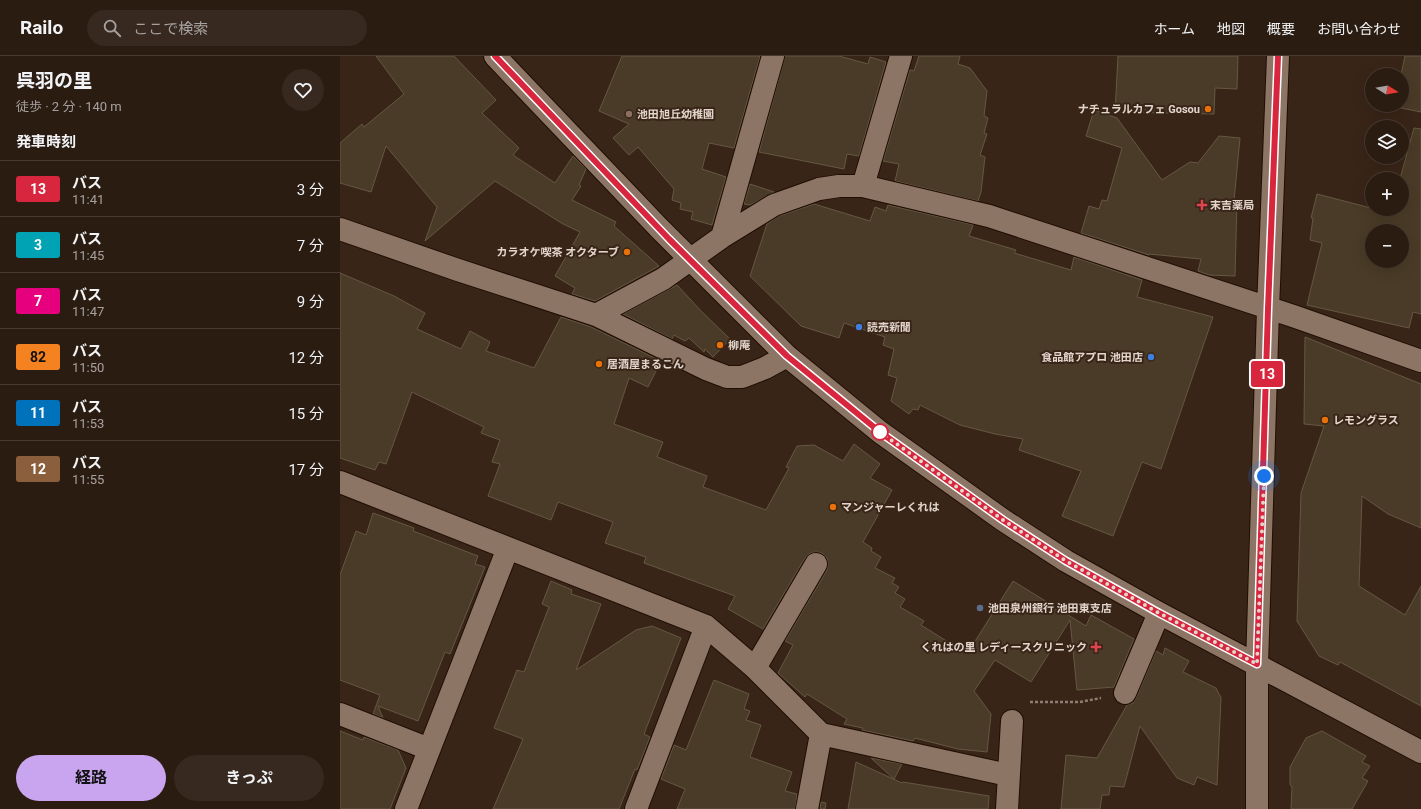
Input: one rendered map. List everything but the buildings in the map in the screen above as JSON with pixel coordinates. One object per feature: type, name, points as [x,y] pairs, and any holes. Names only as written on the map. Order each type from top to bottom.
[{"type":"street","points":[[495,56],[690,260],[787,356],[880,432],[1003,520],[1066,561],[1159,613],[1421,752]]},
{"type":"street","points":[[722,237],[773,56]]},
{"type":"street","points":[[863,186],[902,56]]},
{"type":"street","points":[[1257,809],[1257,664],[1268,309],[1278,56]]},
{"type":"street","points":[[596,315],[663,279],[722,237],[774,205],[819,189],[840,186],[863,186],[989,216],[1421,361]]},
{"type":"street","points":[[340,229],[458,270],[596,315],[706,369],[727,377],[742,377],[765,368],[787,356]]},
{"type":"street","points":[[340,482],[706,626],[755,668],[821,734],[1008,775]]},
{"type":"street","points":[[406,809],[508,548]]},
{"type":"street","points":[[755,668],[816,564]]},
{"type":"street","points":[[1125,693],[1159,613]]},
{"type":"street","points":[[636,809],[706,626]]},
{"type":"street","points":[[340,714],[430,749]]},
{"type":"street","points":[[1007,809],[1012,721]]},
{"type":"street","points":[[807,809],[821,734]]},
{"type":"path","points":[[1012,721],[1027,702],[1080,702],[1125,693]]},
{"type":"bus line","name":"13","points":[[495,56],[669,239],[787,356],[880,432],[1003,520],[1066,561],[1159,613],[1257,664],[1268,309],[1271,264],[1278,56]]},
{"type":"place","name":"ナチュラルカフェ Gosou","points":[[1208,109]]},
{"type":"place","name":"池田旭丘幼稚園","points":[[629,114]]},
{"type":"place","name":"末吉薬局","points":[[1202,205]]},
{"type":"place","name":"カラオケ喫茶 オクターブ","points":[[627,252]]},
{"type":"place","name":"読売新聞","points":[[859,327]]},
{"type":"place","name":"柳庵","points":[[720,345]]},
{"type":"place","name":"食品館アプロ 池田店","points":[[1151,357]]},
{"type":"place","name":"居酒屋まるこん","points":[[599,364]]},
{"type":"place","name":"レモングラス","points":[[1325,420]]},
{"type":"place","name":"マンジャーレくれは","points":[[833,507]]},
{"type":"place","name":"池田泉州銀行 池田東支店","points":[[980,608]]},
{"type":"place","name":"くれはの里 レディースクリニック","points":[[1096,647]]},
{"type":"route","points":[[880,432],[1003,520],[1066,561],[1159,613],[1257,664],[1264,476]]}]
